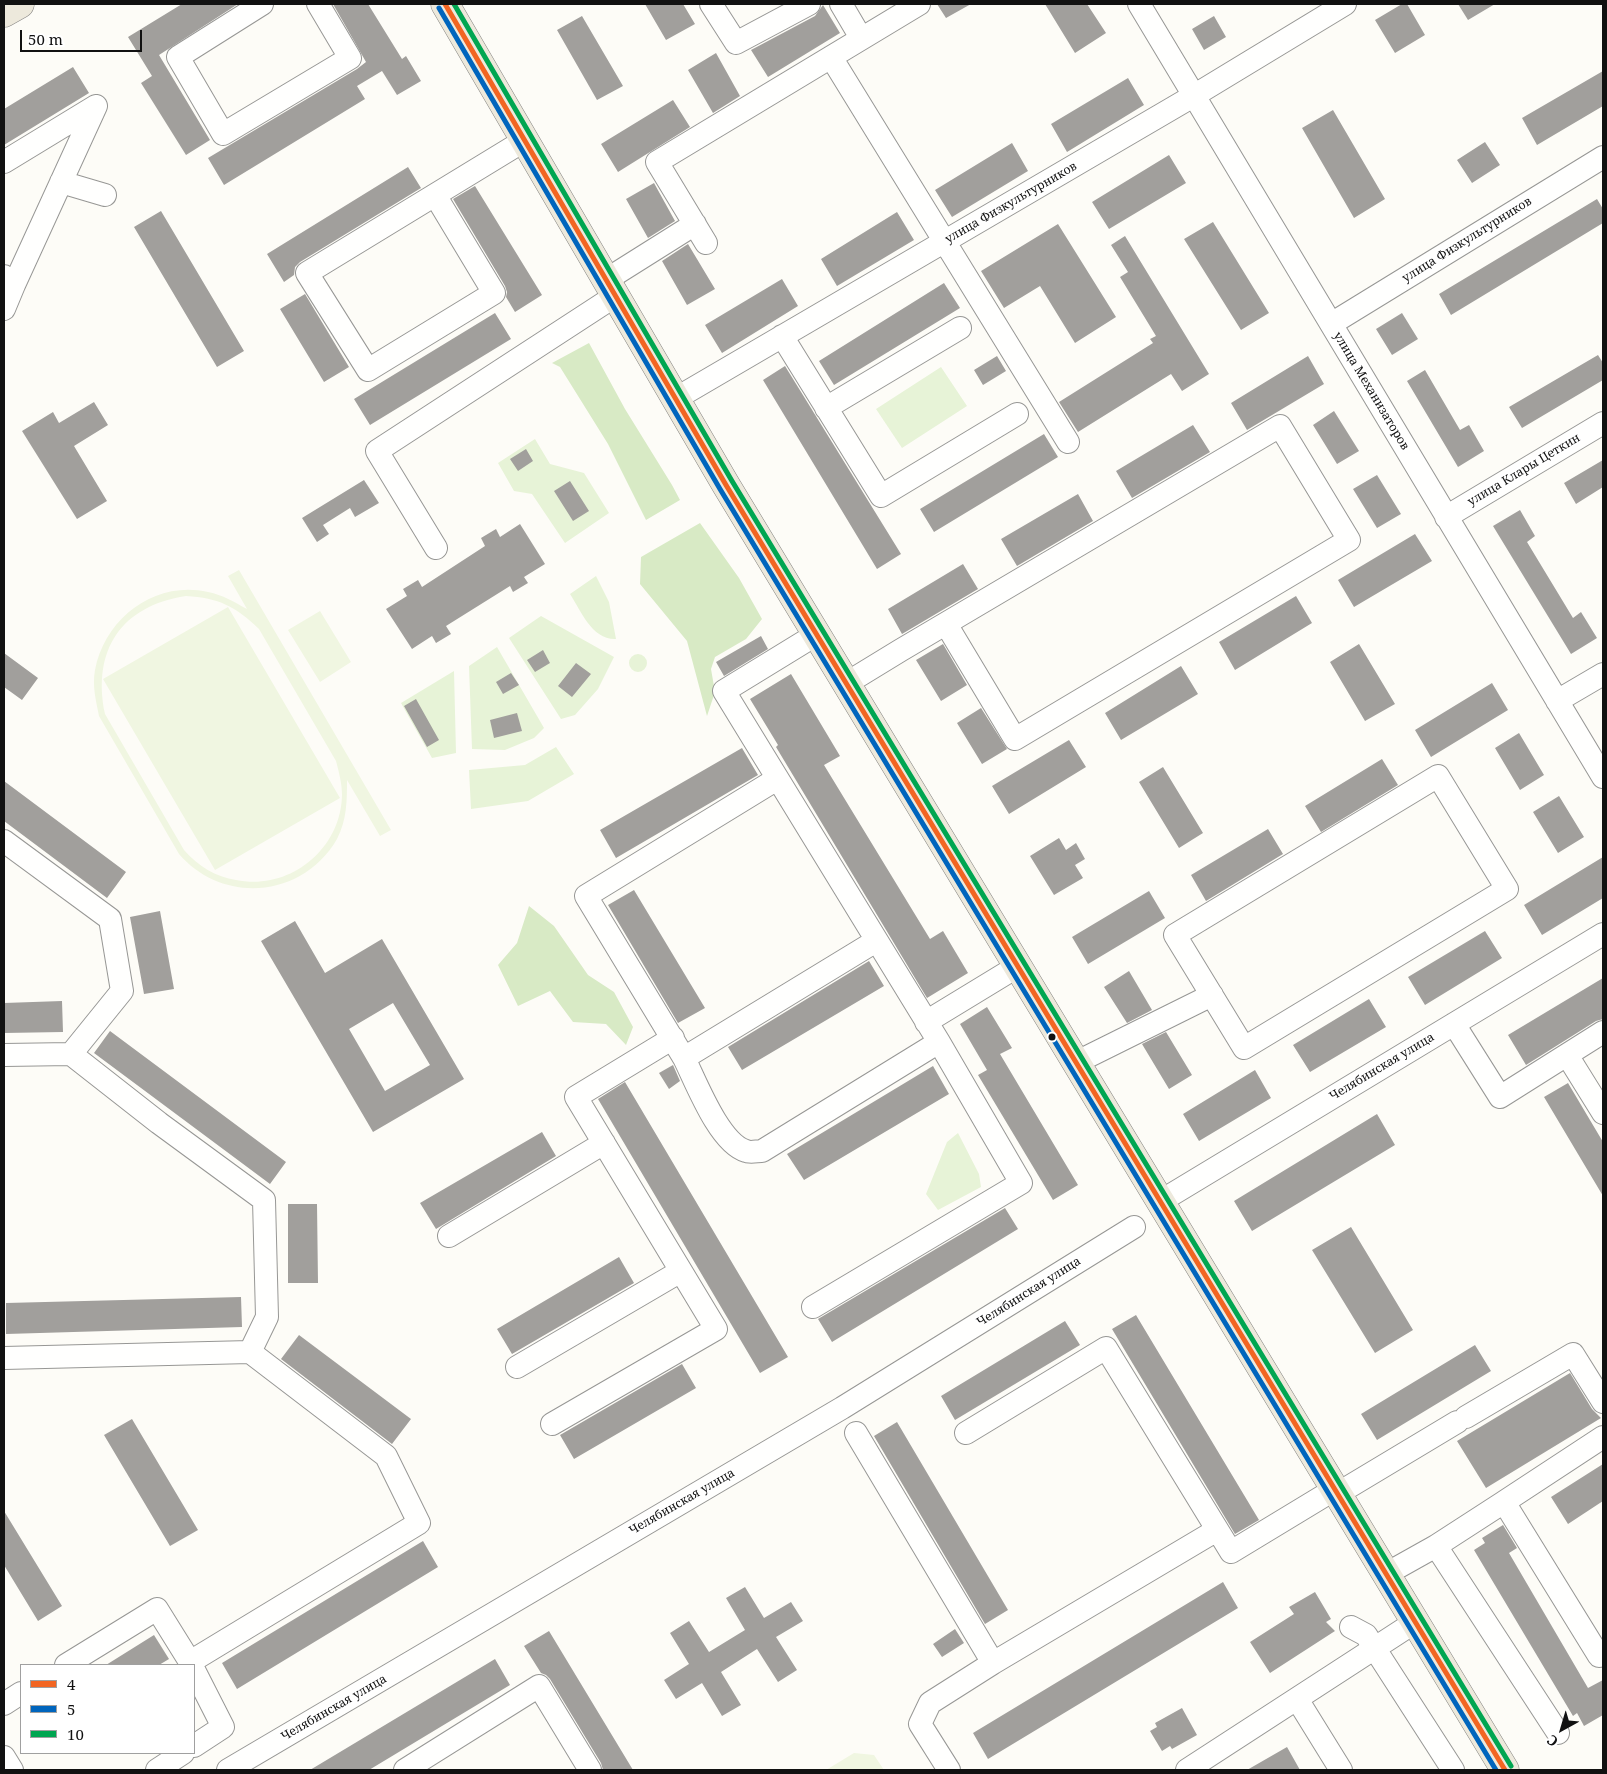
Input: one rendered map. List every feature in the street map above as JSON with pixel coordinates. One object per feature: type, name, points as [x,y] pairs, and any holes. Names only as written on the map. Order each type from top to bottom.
[{"type":"main road","points":[[4,13],[20,4]]},
{"type":"main road","points":[[445,4],[675,399],[1505,1770]]},
{"type":"street","points":[[262,4],[178,57],[223,134],[350,58],[318,4]]},
{"type":"street","points":[[710,4],[736,43],[809,4]]},
{"type":"street","points":[[841,4],[861,38]]},
{"type":"street","points":[[436,548],[399,504],[377,451],[610,288],[700,234],[657,162],[919,4]]},
{"type":"street","name":"улица Механизаторов","points":[[1139,4],[1603,778]]},
{"type":"street","name":"улица Физкультурников","points":[[675,399],[1194,95],[1345,4]]},
{"type":"street","points":[[831,57],[1068,442]]},
{"type":"street","points":[[4,162],[96,106],[61,182],[9,281],[4,309]]},
{"type":"street","points":[[435,195],[494,293],[368,370],[307,273],[525,140]]},
{"type":"street","name":"улица Физкультурников","points":[[1331,324],[1603,156]]},
{"type":"street","points":[[61,182],[105,195]]},
{"type":"street","points":[[826,408],[960,328]]},
{"type":"street","points":[[782,336],[881,496],[1017,414]]},
{"type":"street","name":"улица Клары Цеткин","points":[[1446,517],[1603,423]]},
{"type":"street","points":[[848,684],[902,650],[1280,426],[1349,540],[1015,739],[946,624]]},
{"type":"street","points":[[813,1307],[1021,1183],[939,1042],[724,691],[817,634]]},
{"type":"street","points":[[1557,701],[1603,674]]},
{"type":"street","points":[[1438,776],[1507,890],[1244,1048],[1212,995],[1175,935],[1438,776]]},
{"type":"street","points":[[778,779],[586,896],[673,1038],[716,1122],[728,1140],[746,1151],[762,1151],[939,1042]]},
{"type":"street","points":[[4,840],[110,919],[122,991],[71,1054]]},
{"type":"street","name":"Челябинская улица","points":[[1161,1200],[1603,934]]},
{"type":"street","points":[[684,1058],[876,941]]},
{"type":"street","points":[[926,1022],[1018,966]]},
{"type":"street","points":[[1077,1062],[1212,995]]},
{"type":"street","points":[[1454,1024],[1500,1097],[1603,1032]]},
{"type":"street","points":[[552,1424],[716,1329],[576,1097],[673,1038]]},
{"type":"street","points":[[4,1055],[71,1054],[159,1123],[264,1200],[267,1317],[250,1352]]},
{"type":"street","points":[[1566,1055],[1603,1113]]},
{"type":"street","points":[[449,1236],[604,1143]]},
{"type":"street","name":"Челябинская улица","points":[[228,1770],[842,1408],[1134,1227]]},
{"type":"street","points":[[517,1366],[681,1271]]},
{"type":"street","points":[[966,1434],[1106,1348],[1230,1552],[1462,1420],[1573,1354],[1603,1402]]},
{"type":"street","points":[[4,1358],[250,1352],[386,1456],[420,1522],[195,1664]]},
{"type":"street","points":[[856,1433],[993,1663]]},
{"type":"street","points":[[1386,1574],[1436,1546],[1603,1437]]},
{"type":"street","points":[[1504,1502],[1599,1656],[1603,1654]]},
{"type":"street","points":[[950,1770],[920,1724],[930,1703],[993,1663],[1217,1530]]},
{"type":"street","points":[[1436,1546],[1558,1733]]},
{"type":"street","points":[[68,1664],[157,1609],[191,1664]]},
{"type":"street","points":[[1187,1770],[1415,1622]]},
{"type":"street","points":[[1350,1627],[1366,1635],[1453,1770]]},
{"type":"street","points":[[195,1672],[223,1727],[195,1745]]},
{"type":"street","points":[[405,1770],[539,1686],[590,1770]]},
{"type":"street","points":[[4,1704],[20,1694]]},
{"type":"street","points":[[1289,1704],[1341,1770]]},
{"type":"street","points":[[157,1770],[181,1754]]},
{"type":"street","points":[[4,1757],[12,1770]]},
{"type":"green space","points":[[589,343],[625,409],[680,500],[646,520],[608,444],[560,367],[552,363]]},
{"type":"green space","points":[[941,367],[967,406],[902,448],[876,409]]},
{"type":"green space","points":[[535,439],[550,464],[584,473],[609,513],[565,543],[532,494],[514,491],[498,463]]},
{"type":"green space","points":[[700,523],[739,578],[762,619],[746,639],[715,657],[711,669],[715,692],[707,716],[687,641],[640,584],[641,557]]},
{"type":"green space","points":[[239,570],[391,830],[380,836],[347,780],[343,825],[337,839],[322,859],[304,873],[284,883],[262,888],[239,887],[217,881],[197,870],[179,854],[99,716],[95,693],[95,670],[101,651],[109,634],[121,619],[135,607],[152,598],[169,592],[188,590],[219,595],[247,609],[228,576]],"holes":[[[186,596],[217,601],[234,609],[259,629],[336,761],[342,795],[339,815],[332,833],[322,849],[308,862],[293,872],[275,879],[256,882],[229,879],[201,866],[189,856],[105,714],[102,691],[103,670],[108,651],[116,635],[128,621],[144,610],[163,601]]]},
{"type":"green space","points":[[596,576],[609,602],[616,639],[600,635],[594,630],[570,594]]},
{"type":"green space","points":[[228,607],[340,798],[215,870],[103,679]]},
{"type":"green space","points":[[320,611],[351,662],[320,682],[288,630]]},
{"type":"green space","points":[[541,616],[614,657],[598,689],[575,715],[561,719],[509,638]]},
{"type":"green space","points":[[497,647],[544,728],[534,738],[505,750],[472,749],[469,666]]},
{"type":"green space","points":[[634,654],[642,654],[647,659],[645,670],[634,672],[629,667],[629,659]]},
{"type":"green space","points":[[454,671],[456,753],[432,758],[401,703]]},
{"type":"green space","points":[[556,747],[574,774],[528,801],[471,809],[469,770],[525,765]]},
{"type":"green space","points":[[529,906],[554,926],[588,975],[614,992],[633,1027],[626,1045],[606,1024],[573,1022],[550,991],[518,1006],[498,965],[517,943]]},
{"type":"green space","points":[[958,1133],[979,1174],[981,1187],[938,1210],[926,1194],[947,1142]]},
{"type":"green space","points":[[854,1753],[874,1755],[884,1770],[826,1770]]},
{"type":"building","points":[[182,4],[238,4],[159,55],[210,140],[186,155],[141,83],[152,76],[128,37]]},
{"type":"building","points":[[333,4],[368,4],[402,59],[406,56],[421,81],[397,95],[382,71],[357,86],[365,99],[224,185],[208,158],[366,62]]},
{"type":"building","points":[[645,4],[683,4],[695,24],[666,40]]},
{"type":"building","points":[[937,4],[971,4],[946,18]]},
{"type":"building","points":[[1045,4],[1087,4],[1106,33],[1075,53]]},
{"type":"building","points":[[1402,4],[1407,4],[1425,35],[1395,53],[1375,20]]},
{"type":"building","points":[[1458,4],[1495,4],[1468,20]]},
{"type":"building","points":[[823,5],[840,33],[768,77],[751,50],[815,16]]},
{"type":"building","points":[[582,16],[623,86],[597,100],[557,30]]},
{"type":"building","points":[[1214,16],[1226,37],[1204,50],[1192,29]]},
{"type":"building","points":[[716,53],[740,96],[713,113],[688,70]]},
{"type":"building","points":[[73,67],[89,93],[4,145],[4,109]]},
{"type":"building","points":[[1603,71],[1603,106],[1537,145],[1522,118]]},
{"type":"building","points":[[1128,78],[1144,105],[1067,152],[1051,124]]},
{"type":"building","points":[[673,100],[690,127],[618,172],[601,144]]},
{"type":"building","points":[[1333,110],[1385,199],[1354,218],[1302,128]]},
{"type":"building","points":[[1485,142],[1500,165],[1472,183],[1457,160]]},
{"type":"building","points":[[1012,143],[1028,171],[952,217],[935,190]]},
{"type":"building","points":[[1169,155],[1186,183],[1109,229],[1092,202]]},
{"type":"building","points":[[408,167],[421,188],[300,262],[295,267],[294,275],[284,282],[267,254]]},
{"type":"building","points":[[654,183],[675,221],[648,238],[626,199]]},
{"type":"building","points":[[475,186],[542,295],[515,312],[506,297],[505,286],[453,199]]},
{"type":"building","points":[[1597,199],[1603,209],[1603,223],[1451,315],[1439,294]]},
{"type":"building","points":[[161,211],[244,351],[217,367],[134,227]]},
{"type":"building","points":[[897,212],[914,240],[837,286],[821,259]]},
{"type":"building","points":[[1213,222],[1269,313],[1241,330],[1184,239]]},
{"type":"building","points":[[1058,224],[1116,317],[1075,343],[1040,286],[1004,308],[981,271]]},
{"type":"building","points":[[1125,236],[1209,374],[1182,391],[1171,374],[1078,432],[1059,402],[1153,343],[1150,339],[1156,336],[1120,277],[1128,272],[1111,245]]},
{"type":"building","points":[[688,244],[715,289],[687,305],[662,261]]},
{"type":"building","points":[[782,279],[798,306],[722,353],[705,325]]},
{"type":"building","points":[[944,283],[960,308],[834,385],[819,361]]},
{"type":"building","points":[[305,294],[349,367],[324,382],[280,309]]},
{"type":"building","points":[[495,313],[511,339],[370,425],[354,399]]},
{"type":"building","points":[[1402,313],[1418,339],[1392,355],[1376,329]]},
{"type":"building","points":[[1598,355],[1603,363],[1603,380],[1522,428],[1509,407]]},
{"type":"building","points":[[997,356],[1006,371],[983,385],[974,370]]},
{"type":"building","points":[[1308,356],[1324,384],[1247,430],[1231,403]]},
{"type":"building","points":[[785,366],[901,554],[877,569],[763,380]]},
{"type":"building","points":[[1425,370],[1460,430],[1469,425],[1484,451],[1458,467],[1407,381]]},
{"type":"building","points":[[94,402],[108,425],[74,446],[107,501],[77,519],[22,431],[53,412],[59,423]]},
{"type":"building","points":[[1334,411],[1359,451],[1337,464],[1313,425]]},
{"type":"building","points":[[1193,425],[1210,452],[1132,498],[1116,471]]},
{"type":"building","points":[[1044,434],[1058,457],[934,532],[920,509]]},
{"type":"building","points":[[526,449],[533,461],[518,471],[510,459]]},
{"type":"building","points":[[1603,460],[1603,487],[1576,504],[1564,483]]},
{"type":"building","points":[[1377,475],[1401,514],[1377,528],[1353,489]]},
{"type":"building","points":[[364,480],[379,503],[355,517],[350,508],[323,525],[329,534],[317,542],[302,518]]},
{"type":"building","points":[[570,481],[589,511],[573,521],[554,491]]},
{"type":"building","points":[[1078,494],[1093,521],[1017,566],[1001,539]]},
{"type":"building","points":[[1520,510],[1535,536],[1527,542],[1573,618],[1581,612],[1597,638],[1571,654],[1493,526]]},
{"type":"building","points":[[520,524],[545,564],[524,577],[528,583],[513,592],[510,586],[446,626],[451,634],[436,643],[432,636],[412,649],[386,609],[407,596],[403,589],[418,580],[422,587],[485,546],[481,538],[496,529],[500,537]]},
{"type":"building","points":[[1415,534],[1432,561],[1354,607],[1338,580]]},
{"type":"building","points":[[963,564],[978,589],[902,634],[888,609]]},
{"type":"building","points":[[1296,596],[1312,623],[1235,670],[1219,642]]},
{"type":"building","points":[[761,636],[768,649],[724,676],[716,662]]},
{"type":"building","points":[[943,644],[967,685],[941,701],[916,660]]},
{"type":"building","points":[[1359,644],[1395,704],[1365,721],[1330,662]]},
{"type":"building","points":[[543,650],[550,663],[535,672],[527,660]]},
{"type":"building","points":[[4,653],[38,678],[22,700],[4,687]]},
{"type":"building","points":[[576,663],[591,674],[572,697],[558,686]]},
{"type":"building","points":[[1181,666],[1198,694],[1121,740],[1105,713]]},
{"type":"building","points":[[511,673],[519,685],[503,694],[496,682]]},
{"type":"building","points":[[791,674],[840,756],[824,765],[930,939],[943,931],[968,973],[927,998],[776,747],[778,745],[750,699]]},
{"type":"building","points":[[1492,683],[1508,710],[1431,757],[1415,730]]},
{"type":"building","points":[[416,699],[439,740],[427,747],[404,706]]},
{"type":"building","points":[[981,708],[1007,749],[982,764],[957,723]]},
{"type":"building","points":[[517,713],[522,731],[494,738],[490,720]]},
{"type":"building","points":[[1519,733],[1544,775],[1520,790],[1495,748]]},
{"type":"building","points":[[1069,740],[1086,767],[1009,814],[992,786]]},
{"type":"building","points":[[742,748],[758,775],[616,858],[600,830]]},
{"type":"building","points":[[1382,759],[1398,785],[1321,832],[1305,806]]},
{"type":"building","points":[[1163,767],[1203,833],[1179,848],[1139,782]]},
{"type":"building","points":[[4,781],[126,872],[107,898],[4,821]]},
{"type":"building","points":[[1559,796],[1584,837],[1558,853],[1533,812]]},
{"type":"building","points":[[1268,829],[1283,854],[1206,901],[1191,875]]},
{"type":"building","points":[[1059,838],[1066,850],[1076,843],[1085,859],[1075,865],[1083,878],[1054,895],[1030,856]]},
{"type":"building","points":[[1603,857],[1603,898],[1542,935],[1524,905]]},
{"type":"building","points":[[634,890],[705,1008],[678,1023],[608,905]]},
{"type":"building","points":[[1149,891],[1165,918],[1088,964],[1072,937]]},
{"type":"building","points":[[160,911],[174,989],[144,994],[130,917]]},
{"type":"building","points":[[295,921],[325,973],[382,939],[464,1079],[373,1132],[261,941]],"holes":[[[393,1003],[430,1065],[385,1091],[349,1029]]]},
{"type":"building","points":[[1485,931],[1502,958],[1425,1005],[1408,977]]},
{"type":"building","points":[[869,961],[884,986],[742,1070],[728,1047]]},
{"type":"building","points":[[1129,971],[1152,1010],[1127,1023],[1104,987]]},
{"type":"building","points":[[1603,978],[1603,1019],[1596,1021],[1526,1065],[1508,1035]]},
{"type":"building","points":[[1369,999],[1386,1027],[1310,1072],[1293,1045]]},
{"type":"building","points":[[62,1001],[63,1032],[4,1033],[4,1003]]},
{"type":"building","points":[[987,1007],[1012,1048],[1000,1054],[1078,1185],[1053,1200],[978,1075],[987,1070],[960,1024]]},
{"type":"building","points":[[110,1031],[286,1162],[270,1184],[94,1053]]},
{"type":"building","points":[[1166,1032],[1192,1075],[1169,1089],[1142,1044]]},
{"type":"building","points":[[673,1065],[680,1081],[669,1089],[659,1073]]},
{"type":"building","points":[[933,1066],[949,1094],[804,1180],[787,1154]]},
{"type":"building","points":[[1255,1070],[1271,1098],[1199,1141],[1183,1114]]},
{"type":"building","points":[[625,1082],[788,1357],[760,1373],[598,1099]]},
{"type":"building","points":[[1568,1083],[1603,1142],[1603,1196],[1544,1097]]},
{"type":"building","points":[[1377,1114],[1395,1145],[1252,1231],[1234,1201]]},
{"type":"building","points":[[542,1132],[556,1156],[436,1229],[420,1203]]},
{"type":"building","points":[[288,1204],[317,1204],[318,1283],[288,1283]]},
{"type":"building","points":[[1005,1208],[1018,1229],[832,1342],[818,1319]]},
{"type":"building","points":[[1351,1227],[1413,1330],[1375,1353],[1312,1250]]},
{"type":"building","points":[[619,1257],[634,1283],[512,1354],[497,1329]]},
{"type":"building","points":[[241,1297],[242,1327],[6,1334],[6,1303]]},
{"type":"building","points":[[1136,1315],[1259,1520],[1235,1534],[1112,1329]]},
{"type":"building","points":[[1065,1321],[1080,1345],[955,1420],[941,1396]]},
{"type":"building","points":[[299,1335],[411,1419],[392,1444],[281,1359]]},
{"type":"building","points":[[1475,1345],[1491,1371],[1377,1440],[1361,1414]]},
{"type":"building","points":[[682,1364],[696,1388],[574,1459],[560,1435]]},
{"type":"building","points":[[1570,1373],[1592,1409],[1601,1418],[1486,1488],[1457,1441]]},
{"type":"building","points":[[132,1419],[198,1530],[170,1546],[104,1435]]},
{"type":"building","points":[[897,1422],[1008,1610],[985,1624],[874,1436]]},
{"type":"building","points":[[1603,1464],[1603,1501],[1568,1524],[1551,1497]]},
{"type":"building","points":[[4,1511],[62,1606],[38,1621],[4,1565]]},
{"type":"building","points":[[1503,1525],[1517,1548],[1509,1553],[1588,1688],[1603,1680],[1603,1715],[1584,1726],[1577,1713],[1573,1716],[1474,1550],[1485,1543],[1482,1538]]},
{"type":"building","points":[[423,1541],[438,1567],[237,1689],[222,1663]]},
{"type":"building","points":[[1223,1582],[1238,1608],[988,1759],[973,1733]]},
{"type":"building","points":[[745,1587],[764,1618],[791,1602],[803,1621],[776,1637],[797,1670],[778,1682],[757,1649],[721,1672],[741,1705],[722,1716],[702,1683],[676,1699],[664,1680],[689,1664],[670,1633],[689,1621],[709,1652],[745,1630],[726,1598]]},
{"type":"building","points":[[1315,1592],[1331,1619],[1326,1622],[1335,1631],[1270,1673],[1250,1642],[1294,1614],[1289,1607]]},
{"type":"building","points":[[955,1629],[964,1643],[942,1657],[933,1644]]},
{"type":"building","points":[[549,1631],[633,1770],[603,1770],[601,1763],[550,1679],[541,1673],[524,1646]]},
{"type":"building","points":[[154,1635],[169,1659],[161,1664],[108,1664]]},
{"type":"building","points":[[495,1659],[510,1685],[369,1770],[310,1770]]},
{"type":"building","points":[[1182,1708],[1197,1735],[1172,1749],[1170,1746],[1162,1751],[1150,1731],[1157,1727],[1155,1723]]},
{"type":"building","points":[[1287,1747],[1300,1770],[1247,1770]]},
{"type":"transit line","name":"4","points":[[445,4],[726,485],[1505,1770]]},
{"type":"transit line","name":"10","points":[[454,4],[732,481],[1511,1766]]},
{"type":"transit line","name":"5","points":[[439,8],[720,489],[1496,1770]]}]
